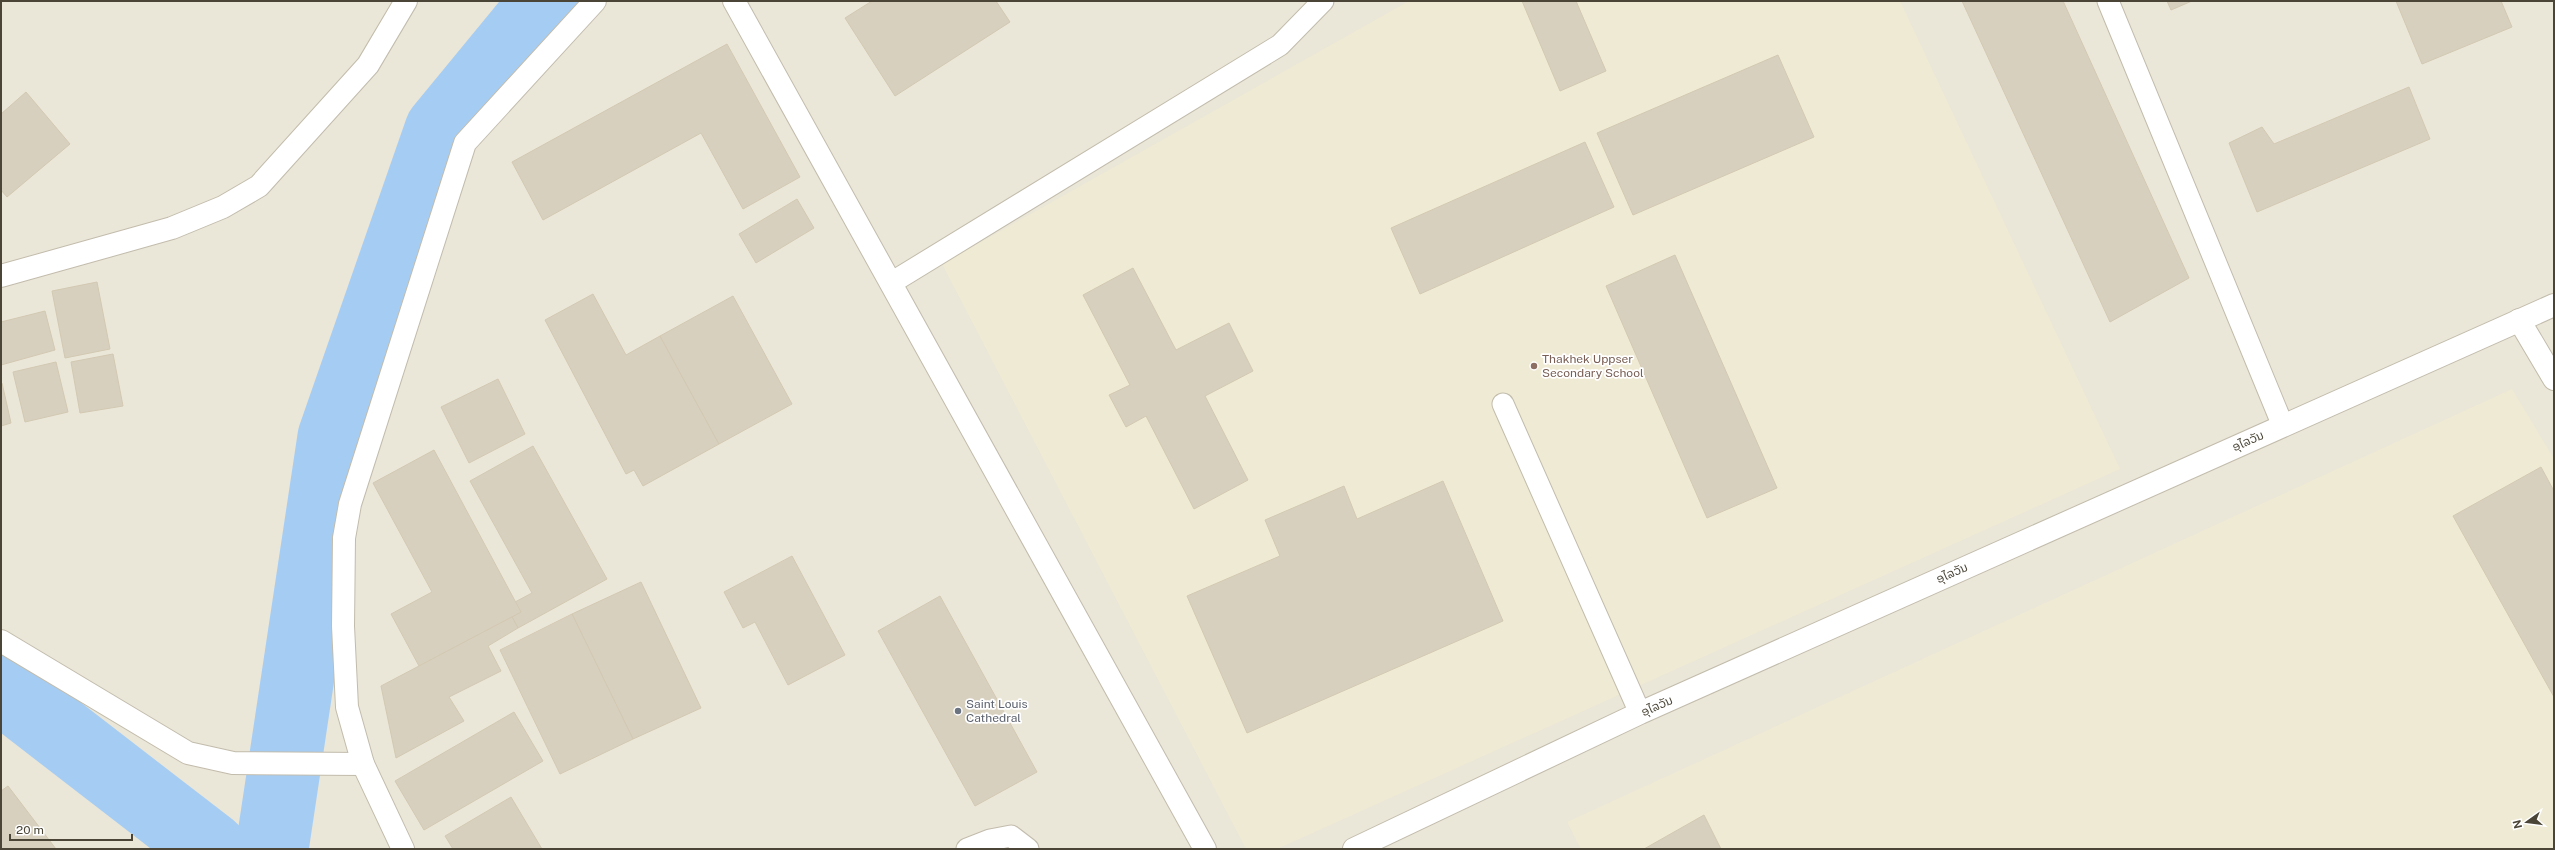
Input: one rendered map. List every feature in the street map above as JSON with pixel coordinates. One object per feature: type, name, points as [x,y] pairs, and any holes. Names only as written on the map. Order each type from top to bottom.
[{"type":"street","points":[[1,276],[172,228],[223,207],[259,186],[368,65],[406,1]]},
{"type":"street","points":[[403,849],[363,764],[347,707],[343,626],[344,538],[350,504],[465,143],[595,1]]},
{"type":"street","points":[[734,1],[1205,849]]},
{"type":"street","name":"ອຸໄລວັນ","points":[[1354,849],[1640,713],[2554,305]]},
{"type":"street","points":[[2519,320],[2554,379]]},
{"type":"street","points":[[1,641],[188,753],[233,763],[363,764]]},
{"type":"lane","points":[[891,283],[1280,44],[1323,1]]},
{"type":"lane","points":[[2108,1],[2283,426]]},
{"type":"lane","points":[[1503,404],[1640,713]]},
{"type":"lane","points":[[968,849],[990,840],[1011,836],[1028,849]]},
{"type":"shaded area","points":[[1,1],[2554,1],[2554,849],[1,849]]},
{"type":"shaded area","name":"Thakhek Uppser Secondary School","points":[[1409,1],[1900,1],[2120,469],[1277,849],[1246,849],[942,264]]},
{"type":"shaded area","points":[[2512,389],[2554,459],[2554,849],[1581,849],[1567,822]]},
{"type":"building","points":[[872,1],[996,1],[1010,22],[895,96],[845,18]]},
{"type":"building","points":[[1522,1],[1576,1],[1606,71],[1560,91]]},
{"type":"building","points":[[1962,1],[2063,1],[2189,278],[2110,322]]},
{"type":"building","points":[[2167,1],[2192,1],[2171,10]]},
{"type":"building","points":[[2396,1],[2501,1],[2512,27],[2422,64]]},
{"type":"building","points":[[727,44],[800,177],[743,209],[701,133],[543,220],[512,162]]},
{"type":"building","points":[[1778,55],[1814,137],[1633,215],[1597,133]]},
{"type":"building","points":[[2409,87],[2430,139],[2257,212],[2229,143],[2262,127],[2274,144]]},
{"type":"building","points":[[26,92],[70,144],[7,197],[1,190],[1,114]]},
{"type":"building","points":[[1585,142],[1614,207],[1420,294],[1391,228]]},
{"type":"building","points":[[797,199],[814,228],[756,263],[739,234]]},
{"type":"building","points":[[1675,255],[1777,488],[1707,518],[1606,286]]},
{"type":"building","points":[[1133,268],[1176,350],[1229,323],[1253,371],[1205,396],[1248,480],[1194,509],[1146,416],[1126,427],[1109,395],[1130,385],[1083,295]]},
{"type":"building","points":[[97,282],[110,349],[65,358],[52,291]]},
{"type":"building","points":[[593,294],[626,355],[660,336],[719,444],[643,486],[634,470],[626,474],[545,320]]},
{"type":"building","points":[[733,296],[792,404],[719,444],[660,336]]},
{"type":"building","points":[[45,311],[55,350],[1,365],[1,322]]},
{"type":"building","points":[[113,354],[123,406],[80,413],[71,362]]},
{"type":"building","points":[[56,362],[68,412],[25,422],[13,372]]},
{"type":"building","points":[[498,379],[525,434],[469,463],[441,407]]},
{"type":"building","points":[[2,383],[11,423],[1,426],[1,384]]},
{"type":"building","points":[[533,446],[607,579],[518,628],[512,617],[521,612],[515,602],[532,593],[470,481]]},
{"type":"building","points":[[434,450],[521,612],[419,666],[391,614],[432,592],[373,483]]},
{"type":"building","points":[[2541,467],[2554,491],[2554,697],[2453,516]]},
{"type":"building","points":[[1443,481],[1503,621],[1247,733],[1187,596],[1280,556],[1265,520],[1344,486],[1357,519]]},
{"type":"building","points":[[792,556],[845,655],[788,685],[755,622],[743,628],[724,592]]},
{"type":"building","points":[[641,582],[701,708],[633,739],[572,614]]},
{"type":"building","points":[[940,596],[1037,772],[975,806],[878,631]]},
{"type":"building","points":[[572,614],[633,739],[560,774],[500,650]]},
{"type":"building","points":[[512,617],[518,628],[488,646],[501,671],[449,697],[464,721],[396,758],[381,686]]},
{"type":"building","points":[[514,712],[543,761],[424,830],[395,781]]},
{"type":"building","points":[[8,786],[56,849],[1,849],[1,791]]},
{"type":"building","points":[[511,797],[542,849],[453,849],[445,836]]},
{"type":"building","points":[[1704,815],[1721,849],[1644,849]]},
{"type":"waterway","points":[[272,849],[334,437],[441,130],[547,1]]},
{"type":"waterway","points":[[1,687],[211,849]]},
{"type":"place","name":"Thakhek Uppser Secondary School","points":[[1534,366]]},
{"type":"place","name":"Saint Louis Cathedral","points":[[958,711]]}]
